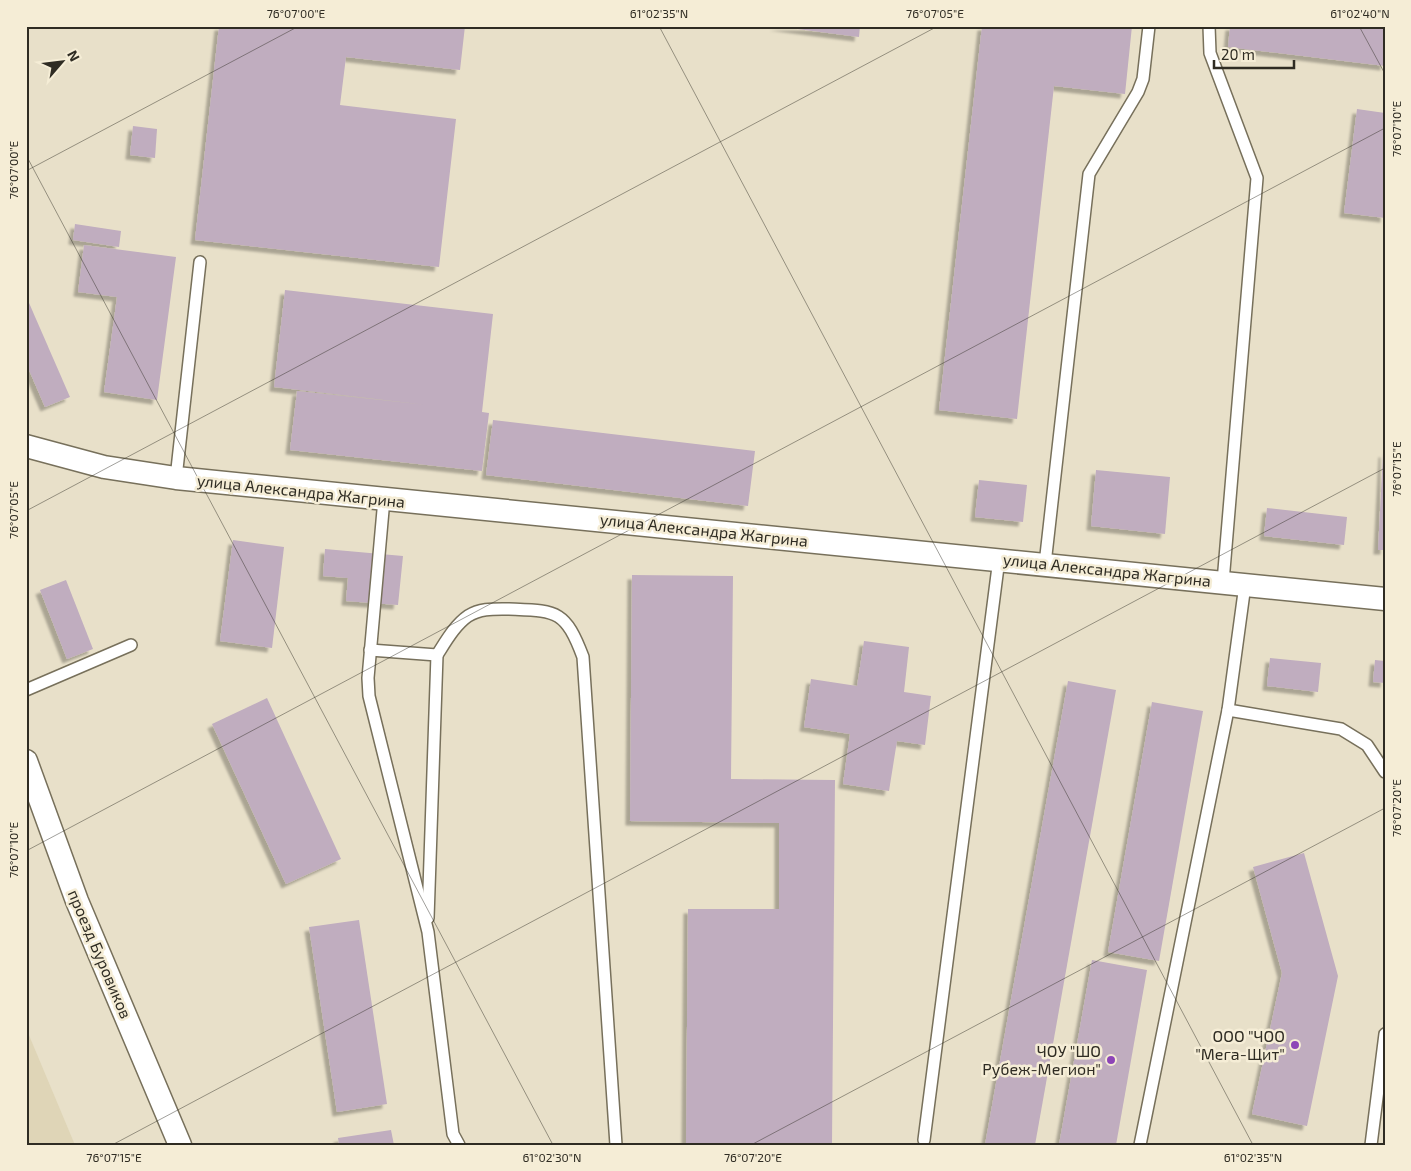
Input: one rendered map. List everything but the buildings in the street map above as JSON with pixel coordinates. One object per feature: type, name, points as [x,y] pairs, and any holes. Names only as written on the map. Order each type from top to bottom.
[{"type":"street","name":"улица Александра Жагрина","points":[[26,446],[104,467],[176,478],[1385,599]]},
{"type":"street","name":"проезд Буровиков","points":[[26,761],[77,900],[180,1145]]},
{"type":"lane","points":[[1045,564],[1089,174],[1138,92],[1143,78],[1149,26]]},
{"type":"lane","points":[[1209,26],[1210,53],[1257,178],[1223,582]]},
{"type":"lane","points":[[176,478],[200,262]]},
{"type":"lane","points":[[384,499],[370,650],[369,696],[428,932],[453,1134],[459,1145]]},
{"type":"lane","points":[[924,1140],[999,559]]},
{"type":"lane","points":[[1140,1145],[1228,710],[1245,585]]},
{"type":"lane","points":[[428,932],[437,655],[460,622],[470,615],[485,609],[547,610],[561,618],[574,632],[583,657],[616,1145]]},
{"type":"lane","points":[[26,690],[131,645]]},
{"type":"lane","points":[[370,650],[437,655]]},
{"type":"lane","points":[[1228,710],[1341,729],[1367,745],[1385,772]]},
{"type":"lane","points":[[1371,1145],[1385,1034]]},
{"type":"shaded area","points":[[26,1028],[75,1145],[26,1145]]},
{"type":"place","name":"ООО \"ЧОО \"Мега-Щит\"","points":[[1295,1045]]},
{"type":"place","name":"ЧОУ \"ШО Рубеж-Мегион\"","points":[[1111,1060]]}]
